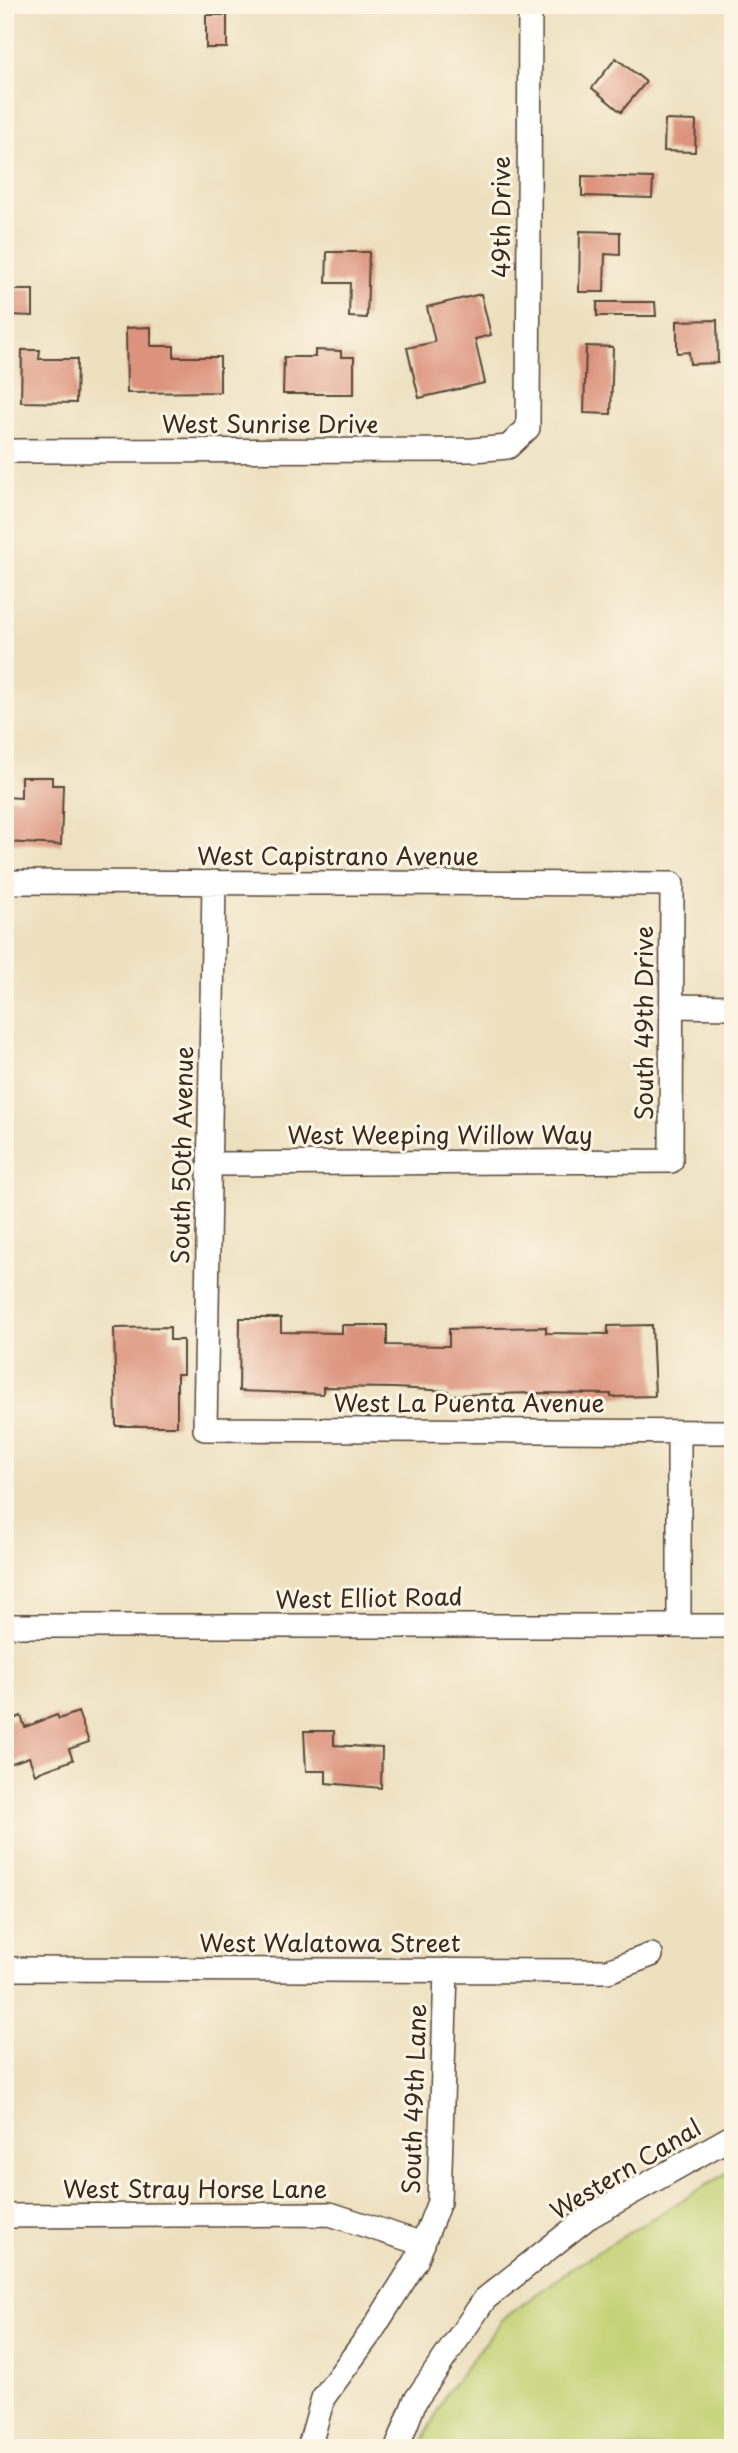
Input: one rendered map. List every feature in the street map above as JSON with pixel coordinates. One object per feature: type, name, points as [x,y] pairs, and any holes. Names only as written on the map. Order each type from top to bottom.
[{"type":"street","name":"49th Drive","points":[[527,428],[530,5]]},
{"type":"street","name":"West Sunrise Drive","points":[[5,452],[473,450],[508,447],[527,428]]},
{"type":"street","name":"West Capistrano Avenue","points":[[5,882],[672,884]]},
{"type":"street","name":"South 50th Avenue","points":[[205,1429],[214,882]]},
{"type":"street","name":"South 49th Drive","points":[[671,1161],[672,884]]},
{"type":"street","points":[[673,1006],[733,1007]]},
{"type":"street","name":"West Weeping Willow Way","points":[[210,1164],[671,1161]]},
{"type":"street","name":"West La Puenta Avenue","points":[[205,1429],[733,1432]]},
{"type":"street","points":[[678,1432],[679,1626]]},
{"type":"street","name":"West Elliot Road","points":[[5,1626],[733,1626]]},
{"type":"street","name":"West Walatowa Street","points":[[5,1969],[608,1971],[651,1955]]},
{"type":"street","name":"South 49th Lane","points":[[309,2448],[323,2398],[372,2331],[416,2261],[439,2202],[446,1970]]},
{"type":"street","name":"Western Canal","points":[[397,2448],[415,2401],[485,2299],[587,2218],[733,2136]]},
{"type":"street","name":"West Stray Horse Lane","points":[[5,2216],[330,2214],[423,2244]]},
{"type":"green space","points":[[733,2169],[733,2448],[420,2448],[445,2395],[503,2319],[573,2267]]},
{"type":"building","points":[[206,15],[227,15],[227,48],[206,48]]},
{"type":"building","points":[[616,58],[646,82],[621,112],[592,88]]},
{"type":"building","points":[[665,120],[696,121],[695,152],[664,151]]},
{"type":"building","points":[[582,176],[653,178],[652,198],[582,196]]},
{"type":"building","points":[[580,231],[620,232],[620,255],[605,254],[604,292],[579,292]]},
{"type":"building","points":[[327,252],[369,252],[367,318],[349,317],[350,283],[326,283]]},
{"type":"building","points":[[10,290],[33,290],[33,316],[9,315]]},
{"type":"building","points":[[481,294],[491,335],[475,339],[485,383],[419,398],[407,348],[435,342],[427,307]]},
{"type":"building","points":[[597,302],[655,302],[656,316],[597,316]]},
{"type":"building","points":[[717,320],[718,363],[690,364],[689,352],[677,353],[677,321]]},
{"type":"building","points":[[151,327],[151,346],[174,346],[174,357],[220,357],[220,392],[127,393],[126,328]]},
{"type":"building","points":[[586,346],[613,347],[611,414],[584,413]]},
{"type":"building","points":[[22,350],[40,350],[39,359],[77,359],[76,403],[21,402]]},
{"type":"building","points":[[315,350],[341,351],[341,357],[354,357],[354,394],[283,394],[284,357],[315,357]]},
{"type":"building","points":[[21,777],[52,777],[52,785],[63,785],[61,845],[5,842],[5,797],[21,798]]},
{"type":"building","points":[[240,1318],[281,1318],[281,1332],[342,1333],[342,1325],[387,1325],[387,1345],[449,1346],[449,1329],[546,1327],[546,1333],[608,1334],[608,1326],[652,1325],[655,1396],[611,1397],[611,1394],[538,1393],[448,1395],[448,1391],[323,1387],[323,1394],[239,1391]]},
{"type":"building","points":[[170,1327],[170,1340],[183,1340],[183,1374],[177,1374],[177,1426],[116,1426],[114,1328]]},
{"type":"building","points":[[78,1712],[89,1742],[69,1749],[73,1760],[35,1774],[29,1757],[9,1764],[5,1753],[5,1722],[21,1716],[25,1727],[57,1715],[59,1719]]},
{"type":"building","points":[[304,1731],[334,1731],[334,1745],[382,1748],[381,1788],[326,1783],[326,1771],[306,1771]]}]
